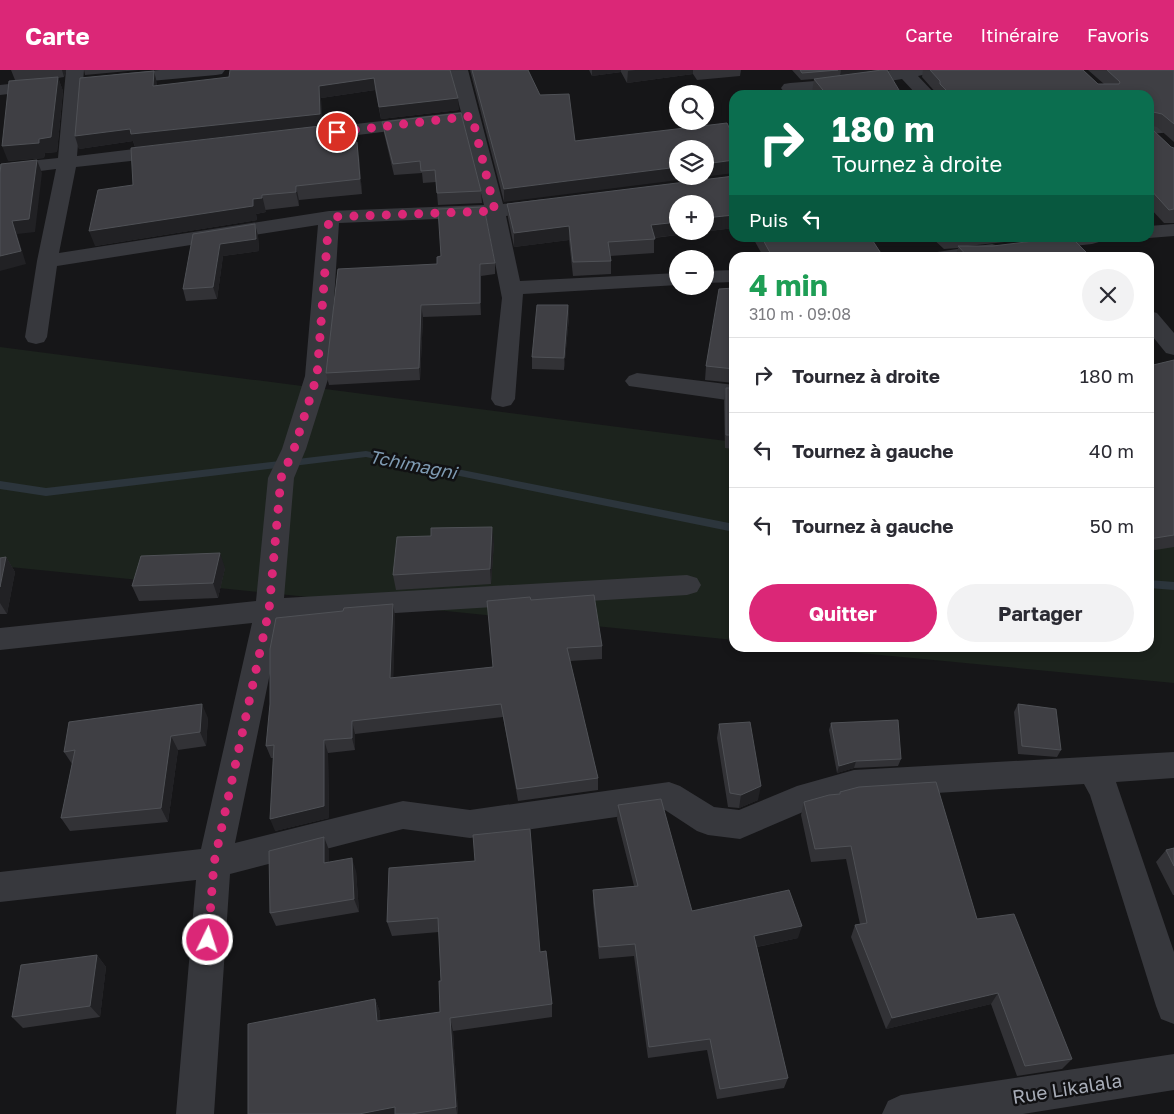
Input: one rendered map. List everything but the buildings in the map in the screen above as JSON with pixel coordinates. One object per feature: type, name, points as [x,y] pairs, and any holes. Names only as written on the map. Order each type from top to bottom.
[{"type":"street","points":[[0,90],[85,78],[216,70]]},
{"type":"street","points":[[459,70],[495,211],[513,298],[503,399]]},
{"type":"street","points":[[790,88],[840,84],[910,71],[923,90]]},
{"type":"street","points":[[36,337],[47,261],[85,78]]},
{"type":"street","points":[[265,140],[472,116]]},
{"type":"street","points":[[1154,135],[1174,127]]},
{"type":"street","points":[[0,170],[186,149]]},
{"type":"street","points":[[47,261],[329,217],[495,211],[562,203]]},
{"type":"street","points":[[195,1114],[214,863],[269,610],[281,478],[294,449],[317,376],[329,217]]},
{"type":"street","points":[[1154,232],[1174,230]]},
{"type":"street","points":[[977,252],[1043,242]]},
{"type":"street","points":[[1074,242],[1083,252]]},
{"type":"street","points":[[714,277],[729,276]]},
{"type":"street","points":[[511,288],[669,279]]},
{"type":"street","points":[[1154,324],[1174,348]]},
{"type":"street","points":[[637,381],[729,392]]},
{"type":"street","points":[[0,639],[269,610],[687,585]]},
{"type":"street","points":[[0,887],[214,863],[403,815],[470,824],[669,796],[708,821],[740,825],[797,800],[854,784],[1174,765]]},
{"type":"street","points":[[1092,769],[1105,791],[1114,816],[1174,1006]]},
{"type":"street","name":"Rue Likalala","points":[[901,1114],[1174,1072]]},
{"type":"shaded area","points":[[0,347],[729,441],[729,639],[0,566]]},
{"type":"shaded area","points":[[1154,497],[1174,499],[1174,683],[849,652],[1154,652]]},
{"type":"waterway","name":"Tchimagni","points":[[0,485],[46,492],[366,454],[729,527]]},
{"type":"waterway","name":"Tchimagni","points":[[1154,584],[1174,586]]},
{"type":"route","points":[[208,940],[214,863],[269,610],[281,478],[294,449],[317,376],[329,217],[495,211],[472,116],[337,132]]}]
